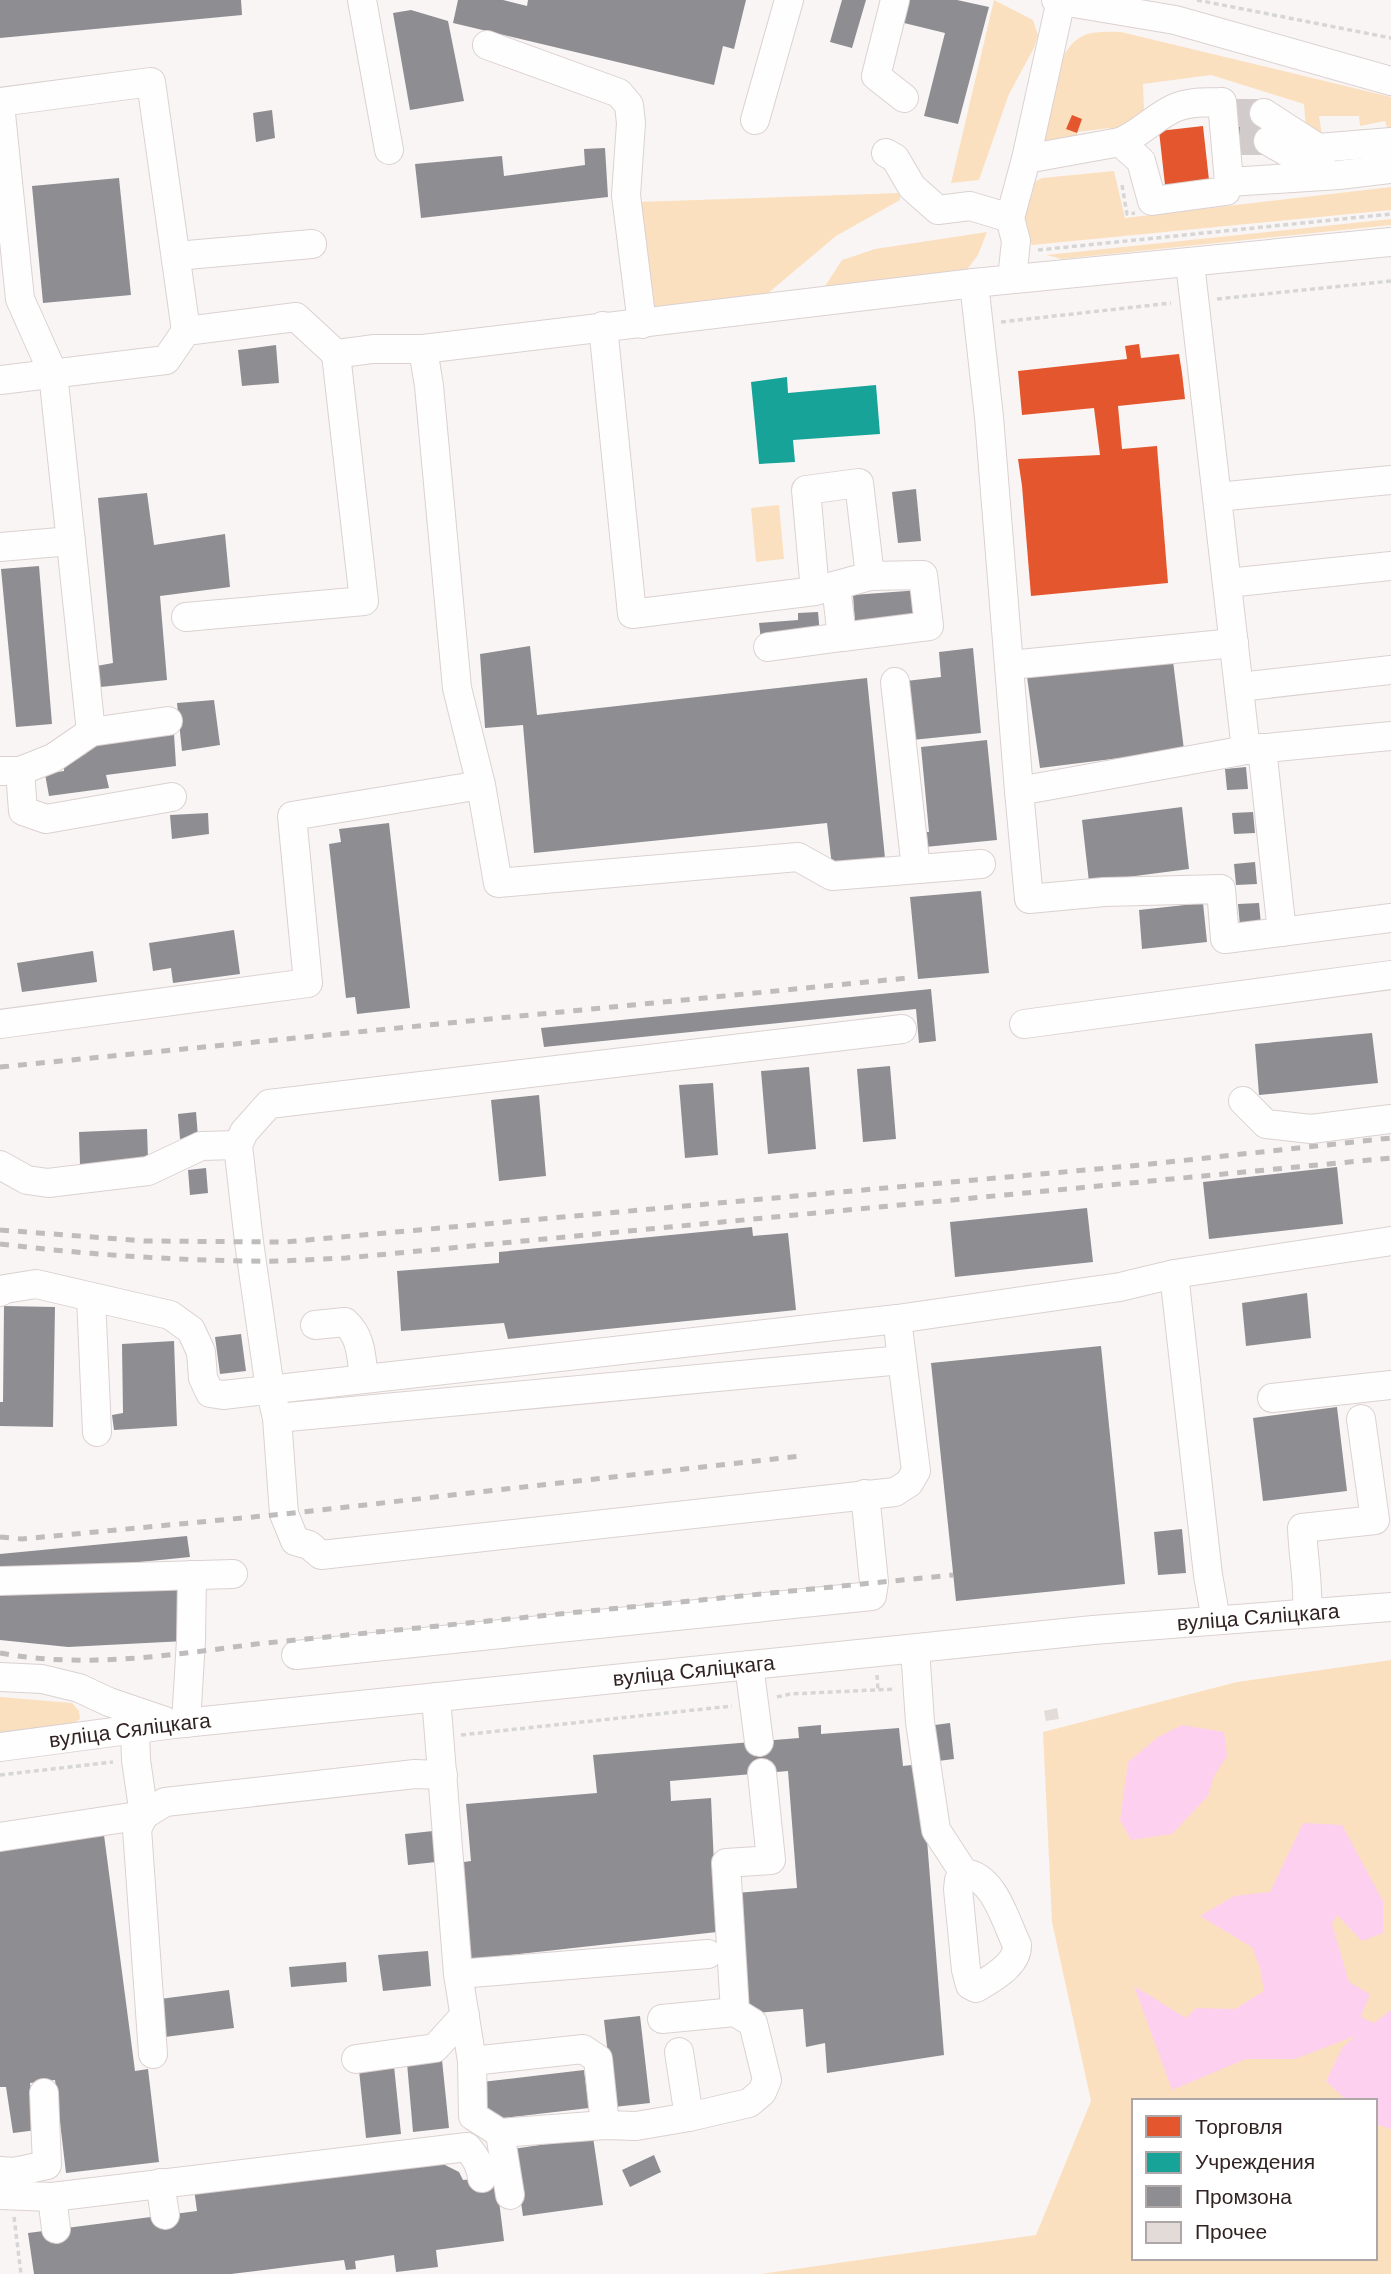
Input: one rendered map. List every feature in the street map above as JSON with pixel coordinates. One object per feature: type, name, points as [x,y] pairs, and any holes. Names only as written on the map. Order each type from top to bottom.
[{"type":"street","points":[[362,0],[389,150]]},
{"type":"street","points":[[755,120],[789,0]]},
{"type":"street","points":[[895,0],[876,76],[904,98]]},
{"type":"street","points":[[1012,266],[1016,241],[1010,218],[1026,159],[1059,0],[1177,10],[1391,81]]},
{"type":"street","points":[[487,45],[619,93],[629,105],[631,122],[626,195],[642,324]]},
{"type":"street","points":[[0,380],[53,373],[166,360],[186,331],[151,82],[0,103],[20,299],[53,373],[91,732]]},
{"type":"street","points":[[1026,159],[1120,142],[1134,137],[1175,107],[1191,103],[1222,102],[1231,127],[1229,182],[1226,191],[1152,201],[1142,161],[1120,142]]},
{"type":"street","points":[[1349,174],[1266,127],[1318,148],[1391,142]]},
{"type":"street","points":[[886,153],[895,158],[912,187],[938,210],[971,206],[1010,218]]},
{"type":"street","points":[[1229,182],[1391,169]]},
{"type":"street","points":[[336,354],[373,349],[423,348],[603,326],[642,324],[974,283],[1012,266],[1190,263],[1391,242]]},
{"type":"street","points":[[176,256],[312,244]]},
{"type":"street","points":[[1190,263],[1239,687],[1254,749],[1282,932]]},
{"type":"street","points":[[974,283],[989,417],[1029,899],[1104,892],[1221,889],[1225,939],[1391,918]]},
{"type":"street","points":[[186,331],[296,317],[336,354],[364,601],[186,617]]},
{"type":"street","points":[[603,326],[632,614],[825,588],[870,576],[923,575],[929,626],[768,647]]},
{"type":"street","points":[[423,348],[429,386],[457,688],[481,785],[498,883],[797,857],[832,876],[981,864]]},
{"type":"street","points":[[1217,497],[1391,480]]},
{"type":"street","points":[[842,637],[825,588],[806,489],[859,483],[870,576]]},
{"type":"street","points":[[0,547],[71,541]]},
{"type":"street","points":[[1227,583],[1391,566]]},
{"type":"street","points":[[1009,665],[1234,643]]},
{"type":"street","points":[[1239,687],[1391,670]]},
{"type":"street","points":[[895,682],[916,869]]},
{"type":"street","points":[[168,721],[91,732],[53,758],[10,771],[23,811],[46,819],[172,797]]},
{"type":"street","points":[[1019,791],[1254,749],[1391,736]]},
{"type":"street","points":[[0,1024],[308,983],[292,816],[481,785]]},
{"type":"street","points":[[1024,1024],[1391,975]]},
{"type":"street","points":[[897,1319],[916,1471],[909,1483],[895,1492],[321,1555],[309,1545],[295,1541],[284,1514],[276,1418],[249,1242],[238,1144],[244,1132],[269,1104],[902,1029]]},
{"type":"street","points":[[1243,1101],[1266,1124],[1311,1129],[1391,1119]]},
{"type":"street","points":[[0,1165],[27,1180],[48,1183],[148,1171],[201,1146],[238,1144]]},
{"type":"street","points":[[0,1292],[36,1284],[170,1315],[191,1330],[201,1352],[204,1378],[210,1393],[223,1395],[897,1319],[1120,1287],[1174,1274],[1391,1241]]},
{"type":"street","points":[[1174,1274],[1208,1574],[1216,1620]]},
{"type":"street","points":[[91,1298],[97,1432]]},
{"type":"street","points":[[315,1325],[345,1322],[351,1328],[358,1337],[363,1378]]},
{"type":"street","points":[[276,1418],[902,1360]]},
{"type":"street","points":[[1272,1398],[1391,1385]]},
{"type":"street","points":[[1307,1613],[1309,1593],[1303,1565],[1302,1528],[1375,1520],[1361,1419]]},
{"type":"street","points":[[296,1655],[872,1596],[874,1582],[865,1494]]},
{"type":"street","points":[[0,1581],[233,1574]]},
{"type":"street","points":[[0,1677],[42,1679],[79,1688],[144,1716],[180,1724],[191,1640],[191,1575]]},
{"type":"street","name":"вуліца Сяліцкага","points":[[0,1747],[180,1724],[1093,1630],[1391,1607]]},
{"type":"street","points":[[915,1649],[920,1722],[936,1830],[964,1873]]},
{"type":"street","points":[[749,1665],[758,1742]]},
{"type":"street","points":[[436,1697],[458,1974],[472,2061],[473,2116],[500,2133],[605,2125],[636,2126],[689,2118],[750,2103],[762,2092],[767,2080],[752,2023],[735,2012],[662,2019]]},
{"type":"street","points":[[135,1730],[136,1760],[145,1815],[137,1829],[153,2054]]},
{"type":"street","points":[[735,2012],[726,1863],[771,1860],[762,1773]]},
{"type":"street","points":[[0,1837],[145,1815],[165,1802],[415,1774],[443,1775]]},
{"type":"street","points":[[458,1974],[708,1954]]},
{"type":"street","points":[[356,2059],[435,2048],[465,2015]]},
{"type":"street","points":[[472,2061],[583,2049],[591,2052],[598,2059],[605,2125]]},
{"type":"street","points":[[679,2052],[689,2118]]},
{"type":"street","points":[[44,2093],[47,2165],[14,2172],[4,2187],[52,2197],[467,2147],[474,2156],[482,2178]]},
{"type":"street","points":[[500,2133],[510,2195]]},
{"type":"street","points":[[160,2183],[165,2215]]},
{"type":"street","points":[[52,2197],[56,2229]]},
{"type":"path","points":[[1195,0],[1391,38]]},
{"type":"path","points":[[1012,266],[1391,214]]},
{"type":"path","points":[[439,1733],[463,1735],[754,1702],[790,1694],[918,1688]]},
{"type":"path","points":[[0,1775],[136,1760]]},
{"type":"path","points":[[4,2187],[22,2274]]},
{"type":"shaded area","points":[[994,0],[1033,20],[1038,35],[1034,48],[1009,94],[979,180],[951,183]]},
{"type":"shaded area","points":[[1121,32],[1391,97],[1391,135],[1385,121],[1360,126],[1359,116],[1319,116],[1323,141],[1306,130],[1304,104],[1211,75],[1143,84],[1144,110],[1111,135],[1110,128],[1077,132],[1077,144],[1044,145],[1043,136],[1051,93],[1067,50],[1076,40],[1088,34]]},
{"type":"shaded area","points":[[1114,171],[1125,218],[1391,187],[1391,210],[1032,245],[1026,236],[1024,200],[1029,185],[1042,178]]},
{"type":"shaded area","points":[[900,193],[900,200],[836,236],[760,300],[658,311],[650,305],[637,202]]},
{"type":"shaded area","points":[[1391,219],[1391,225],[1062,259],[1046,255]]},
{"type":"shaded area","points":[[987,232],[978,255],[966,271],[820,294],[842,260],[875,249]]},
{"type":"shaded area","points":[[779,505],[784,559],[756,562],[751,508]]},
{"type":"shaded area","points":[[1391,1660],[1391,2274],[760,2274],[1036,2235],[1091,2101],[1052,1922],[1043,1732],[1237,1682]]},
{"type":"shaded area","points":[[0,1697],[72,1703],[79,1711],[80,1719],[68,1727],[0,1733]]},
{"type":"shaded area","points":[[1182,1725],[1224,1732],[1227,1756],[1214,1776],[1208,1796],[1172,1834],[1131,1840],[1120,1820],[1128,1762],[1158,1737]]},
{"type":"shaded area","points":[[1303,1823],[1342,1825],[1383,1901],[1383,1933],[1362,1941],[1337,1915],[1332,1924],[1349,1982],[1370,1994],[1361,2017],[1374,2023],[1391,2010],[1391,2129],[1377,2125],[1377,2099],[1345,2099],[1326,2081],[1342,2048],[1355,2036],[1295,2059],[1246,2059],[1172,2090],[1134,1986],[1186,2018],[1196,2008],[1235,2009],[1264,1991],[1260,1968],[1252,1947],[1200,1916],[1234,1896],[1270,1892]]},
{"type":"building: Торговля","points":[[1262,104],[1269,151],[1242,155],[1235,108]]},
{"type":"building: Торговля","points":[[1072,115],[1082,119],[1077,133],[1066,129]]},
{"type":"building: Торговля","points":[[1203,126],[1209,180],[1165,185],[1159,131]]},
{"type":"building: Торговля","points":[[1139,344],[1141,358],[1179,354],[1182,373],[1185,399],[1118,406],[1122,449],[1157,446],[1168,583],[1031,596],[1018,459],[1100,455],[1094,408],[1022,415],[1018,371],[1127,359],[1125,346]]},
{"type":"building: Учреждения","points":[[787,377],[788,393],[876,385],[880,434],[793,440],[795,462],[759,464],[751,382]]},
{"type":"building: Промзона","points":[[0,0],[241,0],[242,15],[0,38]]},
{"type":"building: Промзона","points":[[458,0],[503,0],[527,6],[528,0],[746,0],[734,49],[723,46],[714,85],[453,23]]},
{"type":"building: Промзона","points":[[842,0],[866,0],[852,48],[830,42]]},
{"type":"building: Промзона","points":[[905,0],[957,0],[989,7],[958,124],[924,116],[945,33],[900,22]]},
{"type":"building: Промзона","points":[[411,10],[448,21],[464,101],[410,110],[393,13]]},
{"type":"building: Промзона","points":[[272,110],[275,138],[256,142],[253,113]]},
{"type":"building: Промзона","points":[[605,148],[608,197],[421,218],[415,164],[502,156],[504,176],[585,165],[584,149]]},
{"type":"building: Промзона","points":[[119,178],[131,295],[43,303],[32,186]]},
{"type":"building: Промзона","points":[[276,345],[279,383],[242,386],[238,350]]},
{"type":"building: Промзона","points":[[916,489],[921,541],[898,543],[892,492]]},
{"type":"building: Промзона","points":[[147,493],[154,545],[225,534],[230,587],[160,596],[167,680],[91,688],[91,667],[113,663],[98,498]]},
{"type":"building: Промзона","points":[[39,566],[52,724],[16,727],[1,569]]},
{"type":"building: Промзона","points":[[920,590],[922,616],[855,622],[853,595]]},
{"type":"building: Промзона","points":[[818,612],[820,634],[761,640],[759,623],[798,620],[798,613]]},
{"type":"building: Промзона","points":[[530,646],[537,715],[867,678],[885,858],[832,866],[827,823],[534,853],[523,725],[485,728],[480,654]]},
{"type":"building: Промзона","points":[[973,648],[981,733],[912,740],[906,681],[941,677],[939,652]]},
{"type":"building: Промзона","points":[[1173,661],[1184,750],[1040,768],[1027,677]]},
{"type":"building: Промзона","points":[[214,700],[220,745],[182,751],[177,703]]},
{"type":"building: Промзона","points":[[174,734],[176,766],[106,775],[109,788],[49,796],[45,774],[64,771],[64,758],[86,754],[85,743]]},
{"type":"building: Промзона","points":[[987,740],[997,840],[925,847],[924,832],[929,832],[921,747]]},
{"type":"building: Промзона","points":[[1246,767],[1248,789],[1227,790],[1225,769]]},
{"type":"building: Промзона","points":[[1182,807],[1189,869],[1089,882],[1082,820]]},
{"type":"building: Промзона","points":[[1253,812],[1255,833],[1234,834],[1232,813]]},
{"type":"building: Промзона","points":[[208,813],[209,834],[172,839],[170,815]]},
{"type":"building: Промзона","points":[[389,823],[410,1008],[357,1014],[355,997],[346,998],[329,844],[341,842],[339,829]]},
{"type":"building: Промзона","points":[[1255,862],[1257,884],[1236,885],[1234,864]]},
{"type":"building: Промзона","points":[[981,891],[989,973],[918,979],[910,897]]},
{"type":"building: Промзона","points":[[1203,903],[1207,942],[1142,949],[1139,910]]},
{"type":"building: Промзона","points":[[1259,903],[1261,924],[1240,926],[1238,904]]},
{"type":"building: Промзона","points":[[234,930],[240,974],[173,983],[171,968],[153,971],[149,943]]},
{"type":"building: Промзона","points":[[93,951],[97,982],[22,992],[17,963]]},
{"type":"building: Промзона","points":[[931,989],[936,1041],[919,1043],[916,1009],[544,1047],[541,1028]]},
{"type":"building: Промзона","points":[[1372,1033],[1378,1083],[1259,1095],[1255,1044]]},
{"type":"building: Промзона","points":[[890,1066],[896,1139],[863,1142],[857,1069]]},
{"type":"building: Промзона","points":[[809,1067],[816,1149],[768,1154],[761,1071]]},
{"type":"building: Промзона","points":[[713,1083],[718,1155],[685,1158],[679,1085]]},
{"type":"building: Промзона","points":[[539,1095],[546,1176],[499,1181],[491,1100]]},
{"type":"building: Промзона","points":[[196,1112],[198,1137],[180,1139],[178,1114]]},
{"type":"building: Промзона","points":[[147,1129],[148,1159],[80,1165],[79,1132]]},
{"type":"building: Промзона","points":[[1337,1167],[1343,1224],[1209,1239],[1203,1182]]},
{"type":"building: Промзона","points":[[206,1168],[208,1193],[190,1195],[188,1170]]},
{"type":"building: Промзона","points":[[1087,1208],[1093,1262],[955,1277],[950,1222]]},
{"type":"building: Промзона","points":[[752,1227],[753,1236],[788,1233],[796,1310],[508,1339],[504,1323],[401,1331],[397,1271],[499,1263],[499,1252]]},
{"type":"building: Промзона","points":[[1307,1293],[1311,1338],[1246,1346],[1242,1303]]},
{"type":"building: Промзона","points":[[4,1306],[55,1307],[53,1427],[0,1426],[0,1402],[3,1402]]},
{"type":"building: Промзона","points":[[241,1334],[246,1371],[220,1374],[215,1337]]},
{"type":"building: Промзона","points":[[174,1341],[177,1426],[114,1430],[112,1415],[123,1413],[122,1344]]},
{"type":"building: Промзона","points":[[1101,1346],[1125,1584],[956,1601],[931,1363]]},
{"type":"building: Промзона","points":[[1337,1407],[1347,1491],[1263,1501],[1253,1418]]},
{"type":"building: Промзона","points":[[1182,1529],[1186,1573],[1158,1575],[1154,1532]]},
{"type":"building: Промзона","points":[[187,1536],[190,1557],[0,1576],[0,1554]]},
{"type":"building: Промзона","points":[[180,1584],[185,1641],[68,1647],[0,1640],[0,1589]]},
{"type":"building: Промзона","points":[[950,1723],[954,1759],[938,1761],[927,1726]]},
{"type":"building: Промзона","points":[[821,1725],[821,1734],[899,1728],[903,1766],[921,1764],[944,2055],[827,2073],[825,2043],[806,2047],[803,2009],[746,2014],[736,1893],[797,1888],[788,1771],[670,1781],[671,1801],[711,1798],[717,1932],[465,1960],[457,1863],[471,1861],[466,1804],[597,1793],[593,1755],[799,1738],[798,1727]]},
{"type":"building: Промзона","points":[[433,1831],[436,1862],[408,1865],[405,1834]]},
{"type":"building: Промзона","points":[[104,1835],[135,2071],[148,2069],[159,2162],[66,2173],[55,2080],[30,2083],[37,2130],[13,2133],[6,2087],[0,2087],[0,1848]]},
{"type":"building: Промзона","points":[[428,1951],[431,1986],[383,1991],[378,1955]]},
{"type":"building: Промзона","points":[[346,1962],[347,1982],[291,1987],[289,1967]]},
{"type":"building: Промзона","points":[[229,1990],[234,2028],[165,2037],[160,1999]]},
{"type":"building: Промзона","points":[[640,2016],[650,2103],[614,2107],[604,2020]]},
{"type":"building: Промзона","points":[[442,2060],[449,2128],[413,2132],[407,2063]]},
{"type":"building: Промзона","points":[[394,2066],[401,2134],[366,2138],[359,2070]]},
{"type":"building: Промзона","points":[[584,2070],[589,2108],[486,2120],[482,2082]]},
{"type":"building: Промзона","points":[[593,2137],[603,2205],[523,2216],[513,2149]]},
{"type":"building: Промзона","points":[[654,2155],[661,2172],[630,2187],[622,2170]]},
{"type":"building: Промзона","points":[[443,2164],[459,2172],[463,2180],[496,2177],[504,2241],[436,2250],[438,2267],[396,2272],[394,2255],[355,2261],[356,2269],[346,2270],[344,2260],[231,2274],[34,2274],[28,2233],[197,2211],[194,2189]]},
{"type":"building: Прочее","points":[[1057,1708],[1059,1719],[1046,1721],[1044,1711]]},
{"type":"tunnel","points":[[1235,113],[1264,113]]},
{"type":"tunnel","points":[[1240,141],[1268,141]]},
{"type":"railway","points":[[0,1067],[908,978]]},
{"type":"railway","points":[[0,1230],[145,1241],[285,1242],[1141,1165],[1391,1138]]},
{"type":"railway","points":[[0,1244],[93,1254],[187,1259],[262,1261],[346,1258],[1391,1158]]},
{"type":"railway","points":[[0,1537],[22,1539],[284,1514],[800,1456]]},
{"type":"railway","points":[[0,1653],[64,1660],[128,1659],[953,1575]]}]
